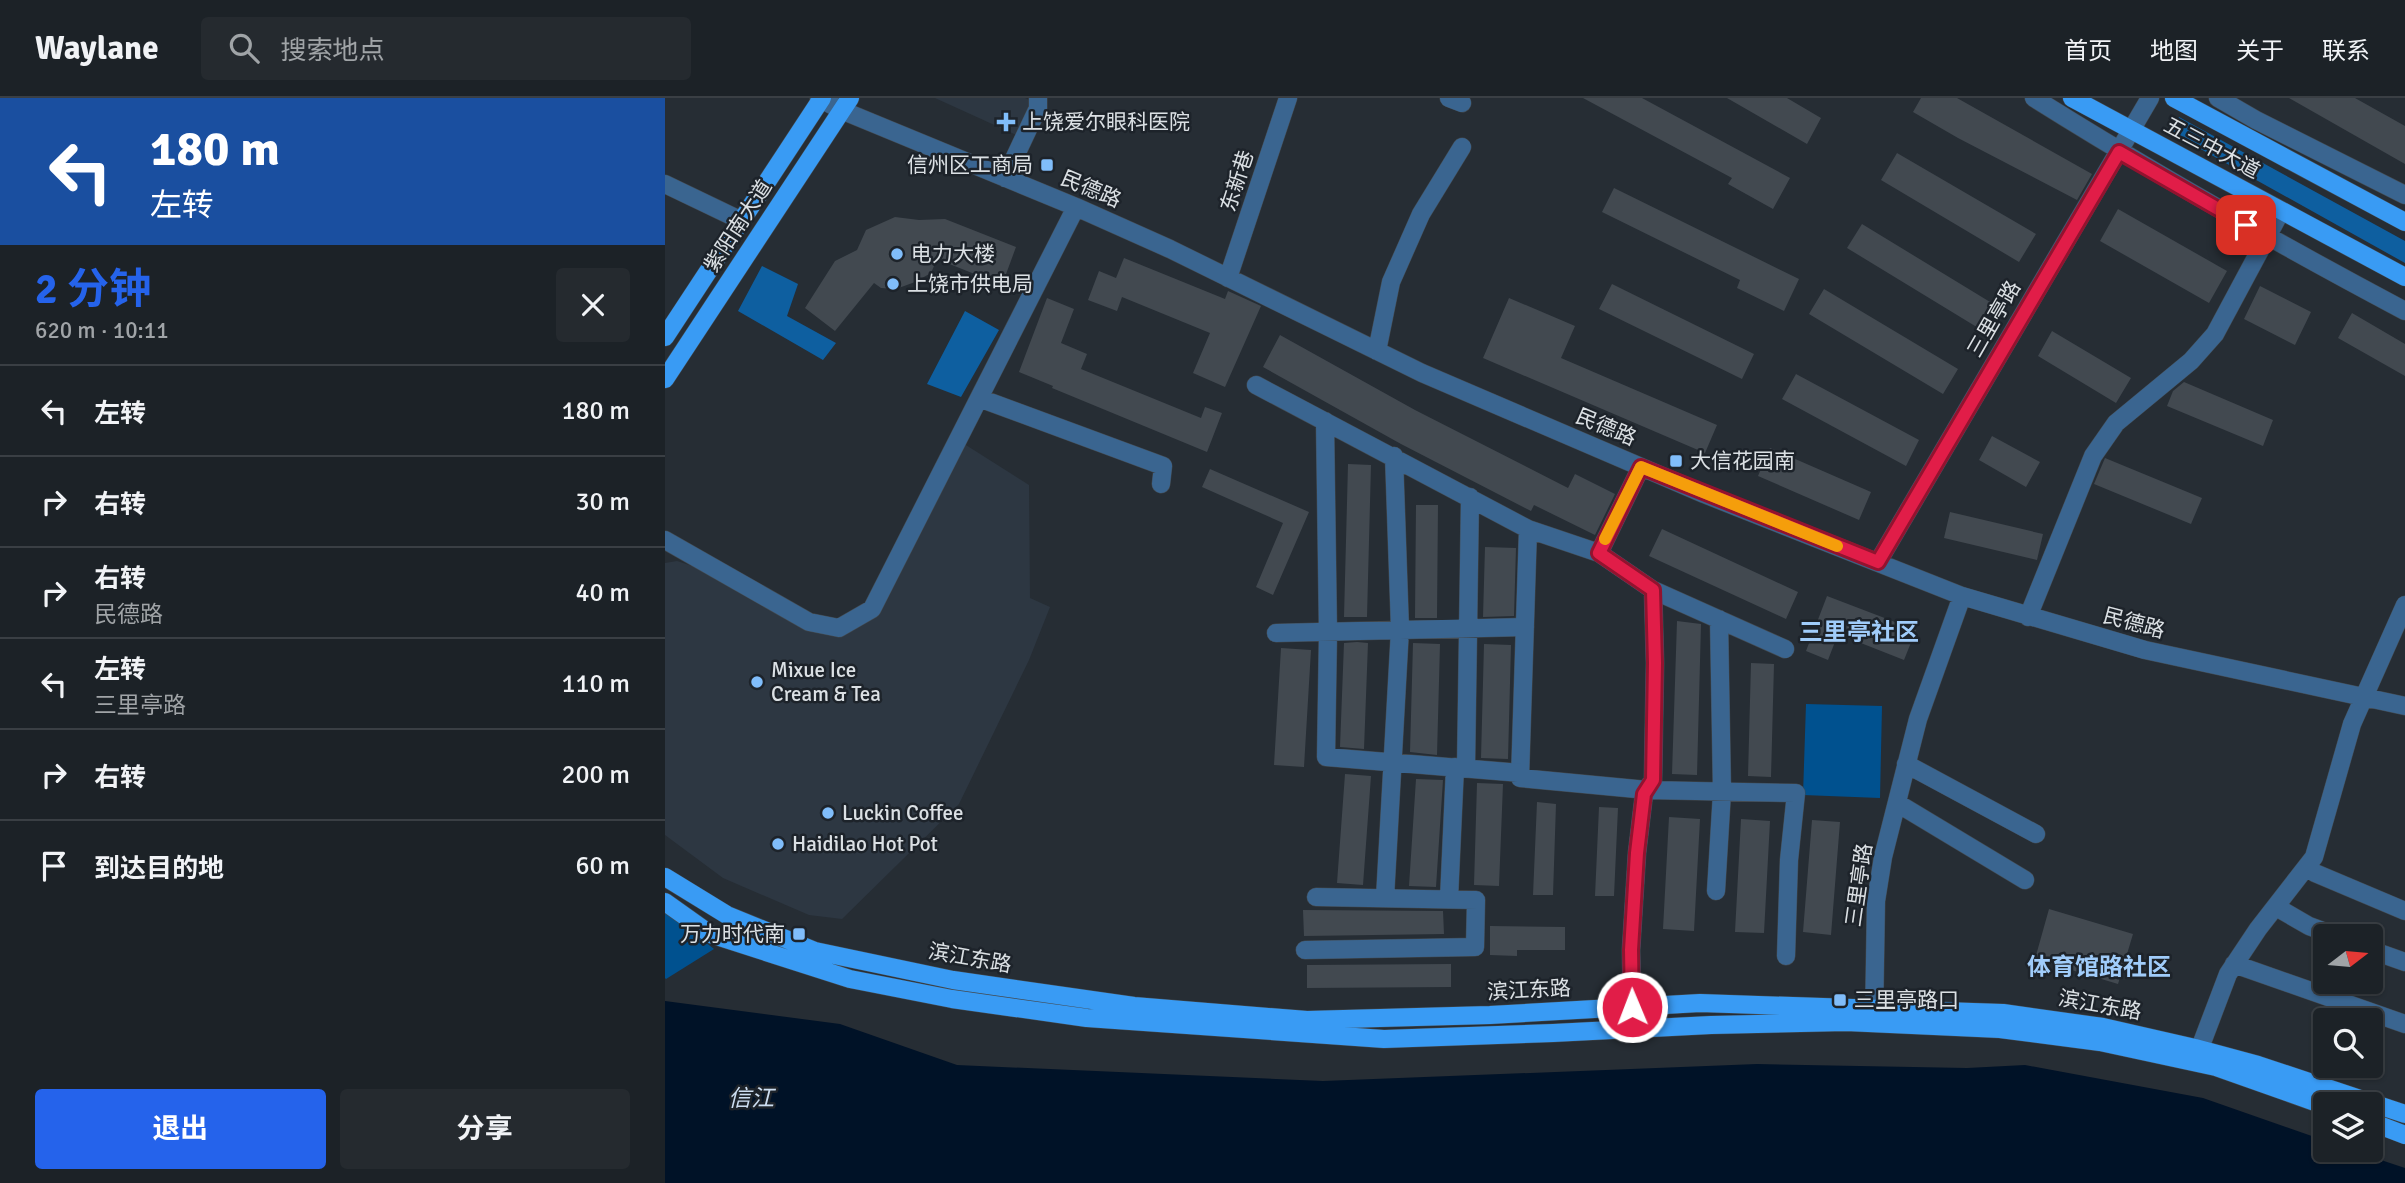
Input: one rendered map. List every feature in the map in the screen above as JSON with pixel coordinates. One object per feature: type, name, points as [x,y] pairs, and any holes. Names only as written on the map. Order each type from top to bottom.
[{"type":"main road","name":"紫阳南大道","points":[[665,337],[671,316],[741,220],[821,98]]},
{"type":"main road","name":"五三中大道","points":[[2072,98],[2405,277]]},
{"type":"main road","name":"五三中大道","points":[[2173,98],[2405,222]]},
{"type":"main road","name":"紫阳南大道","points":[[665,379],[845,104]]},
{"type":"main road","name":"滨江东路","points":[[665,877],[727,915],[815,951],[953,980],[1134,1006],[1307,1020],[1490,1015],[1700,1003],[1874,1016]]},
{"type":"main road","name":"滨江东路","points":[[665,902],[710,934],[850,979],[952,999],[1087,1018],[1384,1039],[1874,1016],[2003,1013],[2103,1027],[2196,1056],[2258,1065],[2405,1114]]},
{"type":"main road","name":"滨江东路","points":[[2196,1056],[2216,1067],[2313,1101]]},
{"type":"main road","points":[[2383,1127],[2405,1135]]},
{"type":"street","name":"民德路","points":[[821,98],[845,104],[1005,178],[1076,207],[1422,373],[1641,467],[1962,596],[2145,650],[2405,706]]},
{"type":"street","points":[[1005,178],[1038,108],[1038,98]]},
{"type":"street","name":"东新巷","points":[[1228,278],[1288,98]]},
{"type":"street","points":[[2034,98],[2119,152],[2266,237],[2405,311]]},
{"type":"street","name":"三里亭路","points":[[1878,562],[2150,98]]},
{"type":"street","points":[[2218,98],[2405,195]]},
{"type":"street","points":[[1377,351],[1391,282],[1421,214],[1462,147]]},
{"type":"street","points":[[665,184],[741,220]]},
{"type":"street","points":[[665,540],[809,622],[839,628],[872,608],[1076,207]]},
{"type":"street","points":[[2028,617],[2093,456],[2116,423],[2191,361],[2215,334],[2281,211]]},
{"type":"street","points":[[1256,385],[1528,529],[1599,553],[1653,590],[1785,649]]},
{"type":"street","points":[[979,398],[1163,466],[1161,484]]},
{"type":"street","points":[[1325,421],[1328,633],[1326,757],[1521,773]]},
{"type":"street","points":[[1385,898],[1400,629],[1394,456]]},
{"type":"street","points":[[1599,553],[1641,467]]},
{"type":"street","points":[[1449,899],[1468,628],[1470,497]]},
{"type":"street","points":[[1528,529],[1520,778],[1647,790],[1796,793],[1789,860],[1786,956]]},
{"type":"street","points":[[1632,1007],[1631,950],[1637,853],[1644,794],[1653,780],[1653,590]]},
{"type":"street","name":"三里亭路","points":[[1874,1016],[1876,901],[1883,857],[1919,719],[1962,596]]},
{"type":"street","points":[[2196,1056],[2228,974],[2314,857],[2352,724],[2405,604]]},
{"type":"street","points":[[1716,891],[1722,792],[1719,619]]},
{"type":"street","points":[[1276,633],[1525,626]]},
{"type":"street","points":[[1906,764],[2036,834]]},
{"type":"street","points":[[1897,803],[2025,880]]},
{"type":"street","points":[[2307,867],[2315,873],[2405,911]]},
{"type":"street","points":[[1305,950],[1475,947],[1476,900],[1317,897]]},
{"type":"street","points":[[2276,907],[2313,927]]},
{"type":"street","points":[[2383,954],[2405,962]]},
{"type":"street","points":[[2234,964],[2405,1024]]},
{"type":"shaded area","name":"上饶爱尔眼科医院","points":[[935,98],[1025,98],[1032,101],[1023,138]]},
{"type":"shaded area","points":[[2179,117],[2405,241],[2405,263],[2172,133]]},
{"type":"shaded area","points":[[762,266],[798,284],[787,316],[836,343],[823,360],[738,311]]},
{"type":"shaded area","points":[[965,311],[999,330],[961,397],[927,384]]},
{"type":"shaded area","points":[[958,440],[1029,485],[1030,598],[1050,607],[1029,660],[959,804],[842,919],[809,915],[723,878],[665,835],[665,563],[677,561],[735,580],[839,628],[872,608]]},
{"type":"shaded area","points":[[1806,704],[1882,706],[1880,798],[1803,795]]},
{"type":"shaded area","points":[[665,910],[714,949],[666,979],[665,978]]},
{"type":"water","name":"信江","points":[[665,1001],[840,1024],[957,1065],[1323,1081],[1757,1064],[1967,1068],[2025,1065],[2203,1098],[2313,1136],[2313,1162],[2383,1161],[2405,1168],[2405,1183],[665,1183]]},
{"type":"building","points":[[1583,98],[1642,98],[1790,178],[1773,209],[1728,184],[1732,178]]},
{"type":"building","points":[[1727,98],[1787,98],[1821,118],[1807,144]]},
{"type":"building","points":[[1921,98],[1957,98],[2092,174],[2077,200],[1913,112]]},
{"type":"building","points":[[2289,98],[2355,98],[2405,126],[2405,164]]},
{"type":"building","points":[[1897,153],[2036,234],[2019,262],[1881,180]]},
{"type":"building","points":[[1614,188],[1799,279],[1784,311],[1737,288],[1740,280],[1602,212]]},
{"type":"building","points":[[2118,209],[2227,271],[2209,303],[2100,241]]},
{"type":"building","points":[[895,217],[945,219],[1016,247],[1002,285],[937,259],[931,273],[915,282],[896,289],[881,288],[874,283],[835,331],[805,308],[835,261],[857,250],[866,230]]},
{"type":"building","points":[[1862,224],[1995,305],[1980,329],[1847,248]]},
{"type":"building","points":[[1124,258],[1225,299],[1228,291],[1261,306],[1225,387],[1193,373],[1210,333],[1122,297],[1117,311],[1088,300],[1099,271],[1116,278]]},
{"type":"building","points":[[1612,284],[1754,354],[1742,379],[1599,309]]},
{"type":"building","points":[[2260,286],[2311,312],[2295,345],[2244,319]]},
{"type":"building","points":[[1824,289],[1958,369],[1943,394],[1809,314]]},
{"type":"building","points":[[1047,298],[1074,309],[1061,343],[1087,354],[1081,369],[1201,418],[1205,407],[1222,413],[1207,452],[1019,372]]},
{"type":"building","points":[[1509,298],[1575,326],[1561,358],[1717,425],[1705,453],[1483,358]]},
{"type":"building","points":[[2352,313],[2405,344],[2405,376],[2338,338]]},
{"type":"building","points":[[2052,331],[2131,378],[2116,403],[2038,356]]},
{"type":"building","points":[[1280,335],[1415,410],[1568,488],[1575,474],[1615,494],[1595,535],[1534,505],[1531,511],[1401,444],[1263,367]]},
{"type":"building","points":[[1796,374],[1919,440],[1906,466],[1782,399]]},
{"type":"building","points":[[2184,382],[2273,420],[2263,446],[2167,406],[2173,391]]},
{"type":"building","points":[[1992,436],[2040,462],[2026,487],[1979,460]]},
{"type":"building","points":[[1770,448],[1871,492],[1859,520],[1758,476]]},
{"type":"building","points":[[2105,458],[2202,498],[2191,524],[2094,484]]},
{"type":"building","points":[[1348,464],[1371,465],[1367,617],[1344,617]]},
{"type":"building","points":[[1210,469],[1309,512],[1273,595],[1256,587],[1283,523],[1202,487]]},
{"type":"building","points":[[1416,505],[1438,505],[1437,618],[1415,618]]},
{"type":"building","points":[[1950,512],[2043,534],[2037,560],[1944,538]]},
{"type":"building","points":[[1662,529],[1798,592],[1786,619],[1649,556]]},
{"type":"building","points":[[1485,547],[1516,548],[1514,616],[1483,617]]},
{"type":"building","points":[[1827,596],[1916,630],[1904,660],[1838,634],[1828,660],[1806,651]]},
{"type":"building","points":[[1677,621],[1701,624],[1697,775],[1672,774]]},
{"type":"building","points":[[1344,643],[1368,643],[1364,749],[1340,747]]},
{"type":"building","points":[[1413,643],[1440,644],[1437,755],[1410,752]]},
{"type":"building","points":[[1484,644],[1511,645],[1508,759],[1481,758]]},
{"type":"building","points":[[1281,648],[1311,650],[1304,767],[1274,765]]},
{"type":"building","points":[[1751,663],[1774,664],[1771,777],[1748,776]]},
{"type":"building","points":[[1345,774],[1371,776],[1363,885],[1337,883]]},
{"type":"building","points":[[1416,779],[1443,780],[1436,887],[1409,886]]},
{"type":"building","points":[[1477,783],[1503,784],[1499,886],[1474,885]]},
{"type":"building","points":[[1537,802],[1556,804],[1553,895],[1533,895]]},
{"type":"building","points":[[1599,807],[1618,808],[1614,896],[1595,896]]},
{"type":"building","points":[[1669,817],[1700,819],[1694,931],[1663,929]]},
{"type":"building","points":[[1741,819],[1770,821],[1764,933],[1735,932]]},
{"type":"building","points":[[1812,820],[1840,822],[1831,935],[1803,932]]},
{"type":"building","points":[[2049,909],[2133,934],[2118,984],[2035,959]]},
{"type":"building","points":[[1303,910],[1443,911],[1444,934],[1304,936]]},
{"type":"building","points":[[1490,926],[1565,927],[1565,950],[1517,950],[1517,956],[1490,955]]},
{"type":"building","points":[[1451,964],[1451,987],[1307,988],[1307,965]]},
{"type":"slow traffic","points":[[1605,539],[1641,467],[1837,546]]},
{"type":"place","name":"上饶爱尔眼科医院","points":[[1006,122]]},
{"type":"place","name":"信州区工商局","points":[[1047,165]]},
{"type":"place","name":"电力大楼","points":[[897,254]]},
{"type":"place","name":"上饶市供电局","points":[[893,284]]},
{"type":"place","name":"大信花园南","points":[[1676,461]]},
{"type":"place","name":"Mixue Ice Cream & Tea","points":[[757,682]]},
{"type":"place","name":"Luckin Coffee","points":[[828,813]]},
{"type":"place","name":"Haidilao Hot Pot","points":[[778,844]]},
{"type":"place","name":"万力时代南","points":[[799,934]]},
{"type":"place","name":"三里亭路口","points":[[1840,1000]]},
{"type":"district","name":"三里亭社区","points":[[1859,632]]},
{"type":"district","name":"体育馆路社区","points":[[2099,967]]},
{"type":"route","points":[[1632,1007],[1631,950],[1637,853],[1644,794],[1653,780],[1653,590],[1599,553],[1641,467],[1878,562],[2119,152],[2246,225]]}]
